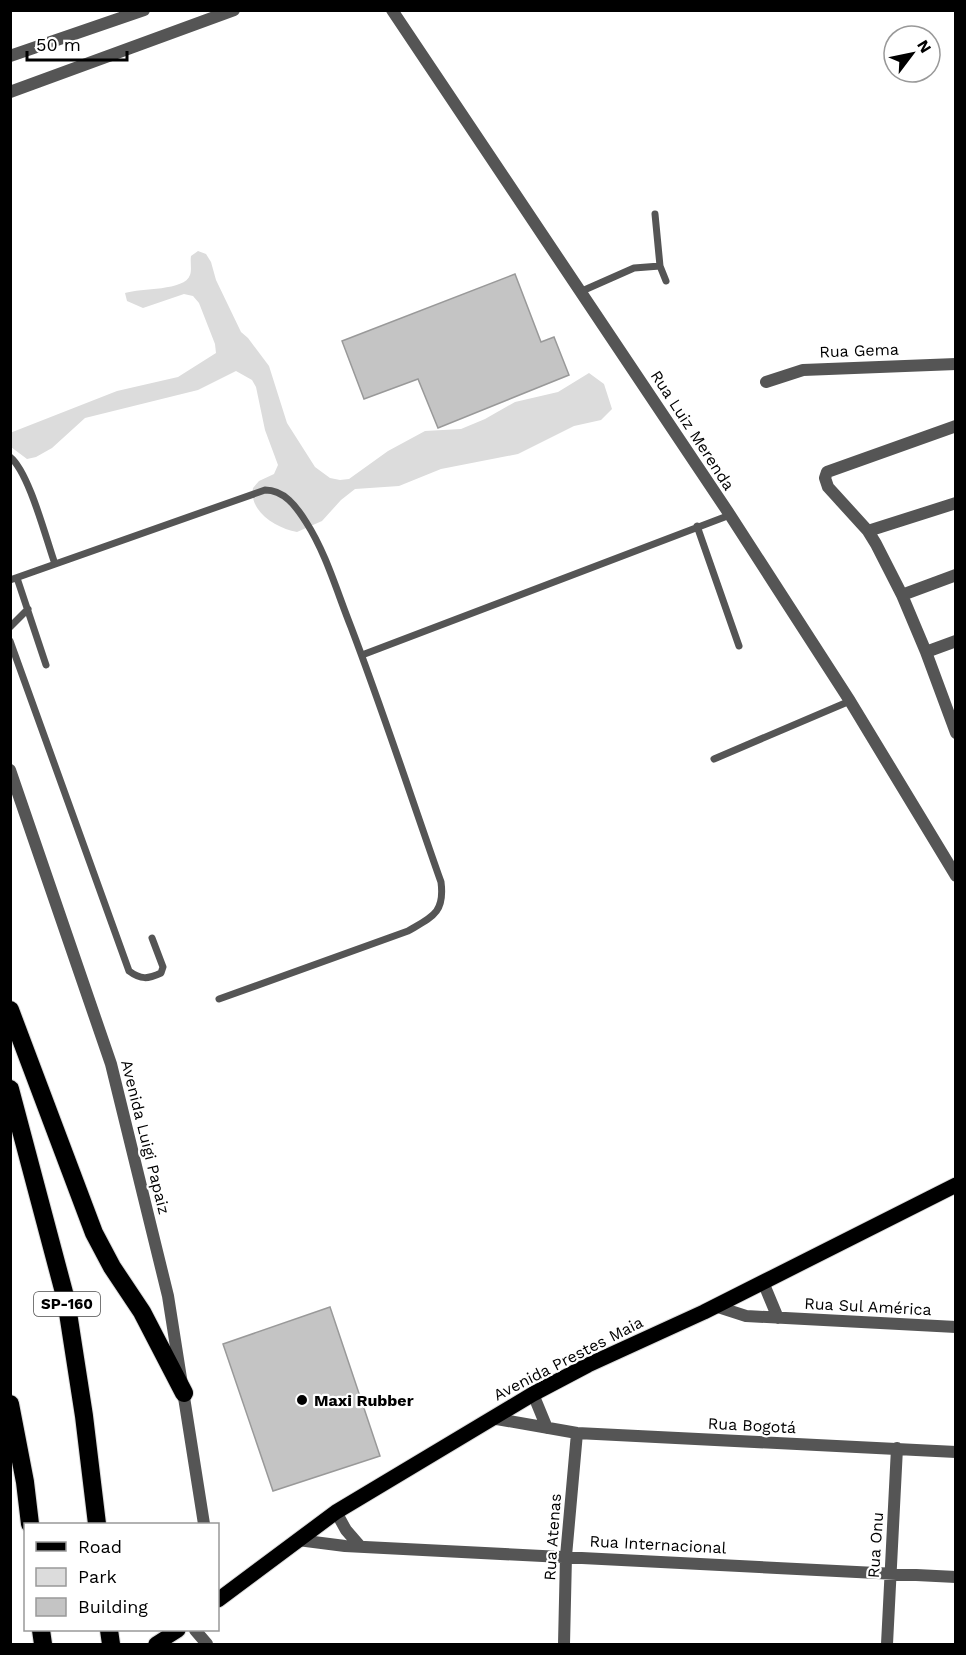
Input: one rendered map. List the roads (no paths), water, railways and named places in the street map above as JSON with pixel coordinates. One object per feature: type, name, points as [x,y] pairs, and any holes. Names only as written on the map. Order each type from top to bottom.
[{"type":"highway","points":[[10,1010],[94,1233],[112,1267],[142,1312],[184,1393]]},
{"type":"highway","name":"SP-160","points":[[10,1089],[66,1300],[84,1416],[97,1523]]},
{"type":"highway","points":[[10,1404],[25,1482],[30,1523]]},
{"type":"main road","name":"Avenida Prestes Maia","points":[[219,1599],[336,1512],[533,1394],[956,1185]]},
{"type":"main road","points":[[160,1641],[175,1631]]},
{"type":"street","points":[[10,56],[144,10]]},
{"type":"street","points":[[10,92],[234,10]]},
{"type":"street","name":"Rua Luiz Merenda","points":[[392,10],[730,515],[850,701],[956,876]]},
{"type":"street","name":"Rua Gema","points":[[766,381],[803,370],[831,367],[956,364]]},
{"type":"street","points":[[956,426],[827,472],[825,478],[828,487],[868,531],[902,595],[951,707],[956,733]]},
{"type":"street","points":[[868,531],[956,503]]},
{"type":"street","points":[[902,595],[956,575]]},
{"type":"street","points":[[926,652],[956,642]]},
{"type":"street","name":"Avenida Luigi Papaiz","points":[[10,770],[111,1064],[168,1296],[204,1523]]},
{"type":"street","points":[[763,1282],[778,1318]]},
{"type":"street","name":"Rua Sul América","points":[[715,1306],[746,1316],[956,1327]]},
{"type":"street","points":[[533,1394],[548,1428]]},
{"type":"street","name":"Rua Bogotá","points":[[491,1418],[577,1433],[956,1452]]},
{"type":"street","name":"Rua Atenas","points":[[564,1644],[566,1556],[577,1433]]},
{"type":"street","name":"Rua Onu","points":[[886,1644],[897,1448]]},
{"type":"street","points":[[336,1512],[346,1530],[359,1545]]},
{"type":"street","name":"Rua Internacional","points":[[297,1540],[345,1546],[956,1577]]},
{"type":"street","points":[[197,1631],[207,1644]]},
{"type":"lane","points":[[654,214],[660,266],[666,281]]},
{"type":"lane","points":[[582,291],[634,268],[660,266]]},
{"type":"lane","points":[[10,457],[18,464],[55,564]]},
{"type":"lane","points":[[46,665],[14,579],[264,490],[274,490],[286,497],[298,511],[320,546],[362,655],[441,882],[443,897],[439,909],[430,918],[408,931],[219,999]]},
{"type":"lane","points":[[362,655],[730,515]]},
{"type":"lane","points":[[697,526],[739,646]]},
{"type":"lane","points":[[10,627],[27,609]]},
{"type":"lane","points":[[10,640],[129,971],[138,978],[150,978],[161,973],[163,967],[152,938]]},
{"type":"lane","points":[[714,759],[850,701]]},
{"type":"place","name":"Maxi Rubber","points":[[302,1400]]}]
